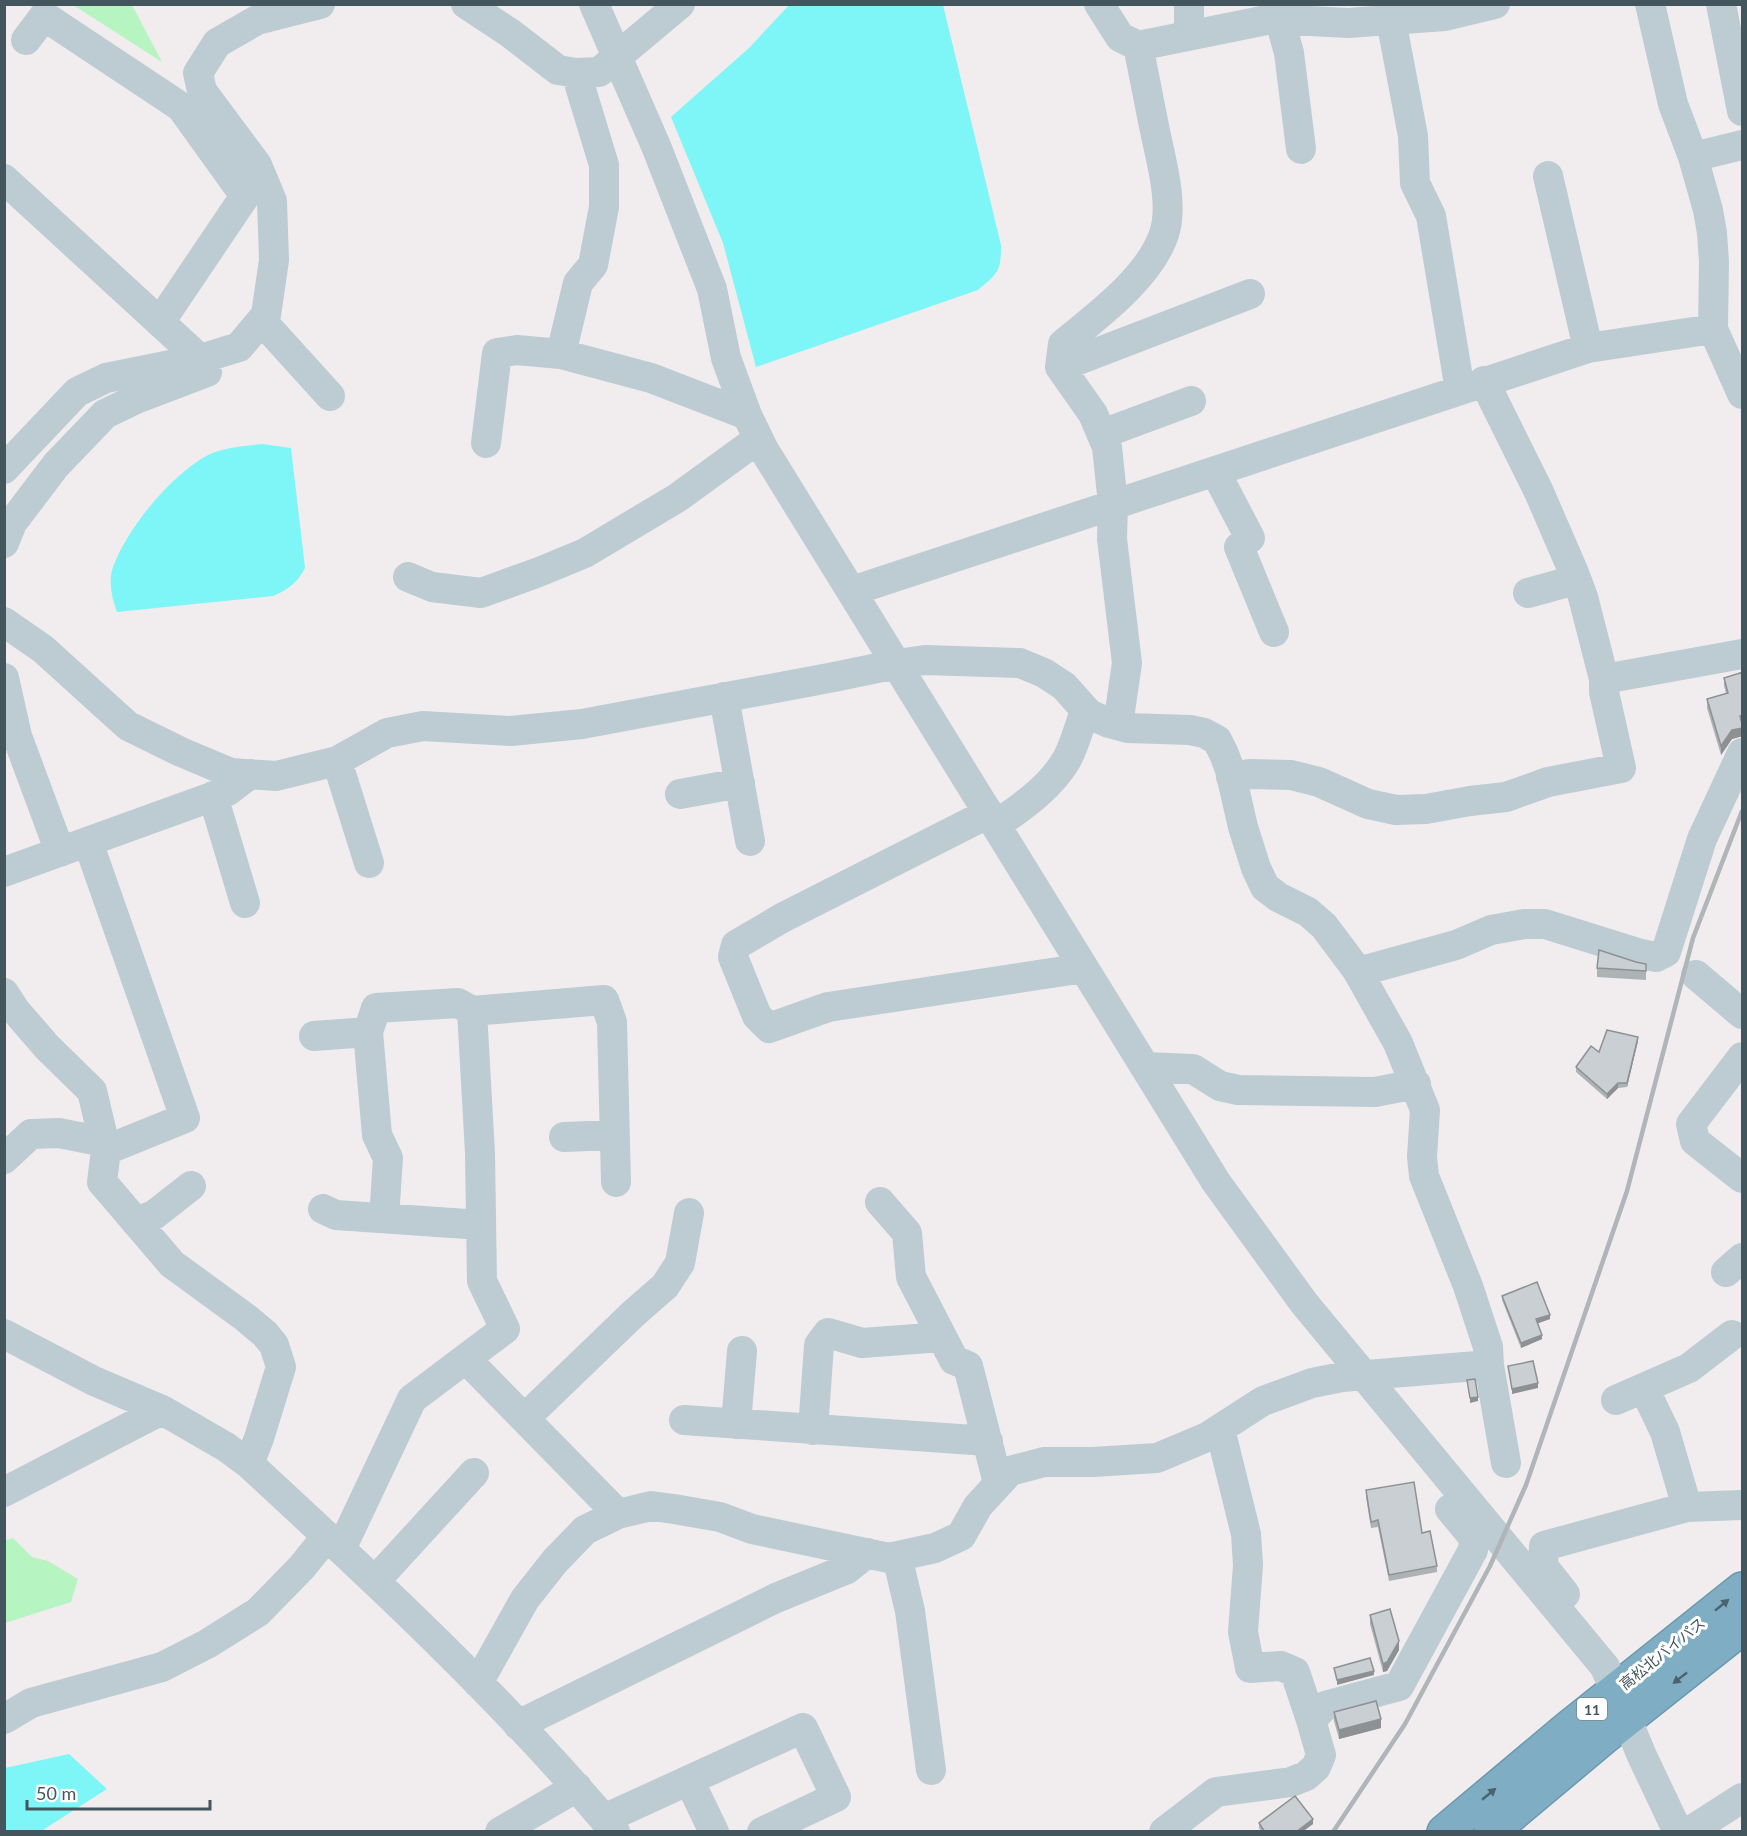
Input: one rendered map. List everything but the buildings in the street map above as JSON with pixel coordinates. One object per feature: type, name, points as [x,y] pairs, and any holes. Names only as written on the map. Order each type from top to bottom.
[{"type":"highway","name":"高松北バイパス","points":[[1444,1832],[1743,1589]]},
{"type":"highway","name":"高松北バイパス","points":[[1491,1832],[1616,1692],[1743,1628]]},
{"type":"street","points":[[4,543],[12,523],[56,465],[105,414],[136,399],[206,373],[238,347],[266,315],[274,260],[272,201],[257,165],[202,91],[198,73],[217,43],[260,12],[320,4]]},
{"type":"street","points":[[466,4],[510,33],[558,70],[576,73],[599,72],[680,4]]},
{"type":"street","points":[[594,4],[618,56],[712,289],[726,358],[752,427],[1216,1182],[1304,1303],[1353,1376],[1474,1538],[1473,1550],[1466,1565],[1399,1686],[1325,1706],[1311,1720]]},
{"type":"street","points":[[1099,4],[1120,37],[1138,46],[1189,36],[1231,16],[1348,23],[1445,16],[1487,5]]},
{"type":"street","points":[[1189,4],[1189,36]]},
{"type":"street","points":[[1650,4],[1673,104],[1693,157],[1712,233],[1713,329],[1743,394]]},
{"type":"street","points":[[1721,4],[1743,111]]},
{"type":"street","points":[[26,40],[44,16],[181,107],[245,196],[160,322]]},
{"type":"street","points":[[1280,20],[1289,53],[1301,149]]},
{"type":"street","points":[[1232,777],[1249,774],[1292,776],[1319,782],[1368,804],[1396,810],[1426,809],[1506,797],[1548,782],[1621,768],[1604,692],[1604,679],[1583,597],[1574,573],[1539,492],[1472,385],[1431,216],[1415,183],[1413,136],[1391,20]]},
{"type":"street","points":[[1118,725],[1127,663],[1112,539],[1113,504],[1107,447],[1093,414],[1060,367],[1063,344],[1119,298],[1148,263],[1165,234],[1168,201],[1164,172],[1138,46]]},
{"type":"street","points":[[561,354],[578,283],[593,265],[604,207],[604,165],[576,73]]},
{"type":"street","points":[[1693,157],[1743,145]]},
{"type":"street","points":[[1548,176],[1588,348]]},
{"type":"street","points":[[10,195],[160,322],[200,359]]},
{"type":"street","points":[[1060,367],[1250,294]]},
{"type":"street","points":[[262,321],[330,396]]},
{"type":"street","points":[[852,591],[1588,348],[1713,329]]},
{"type":"street","points":[[4,469],[77,392],[106,378],[200,359],[234,349]]},
{"type":"street","points":[[486,443],[497,353],[517,350],[561,354],[651,378],[752,427]]},
{"type":"street","points":[[1102,434],[1191,401]]},
{"type":"street","points":[[408,577],[432,586],[481,593],[585,553],[677,498],[752,427]]},
{"type":"street","points":[[1215,471],[1250,538],[1239,547],[1274,632]]},
{"type":"street","points":[[1528,593],[1568,582],[1574,573]]},
{"type":"street","points":[[7,629],[43,649],[128,726],[231,773],[276,776],[337,761],[387,733],[423,726],[511,731],[582,724],[925,660],[1020,663],[1044,673],[1064,686],[1089,714],[1128,728],[1190,730],[1204,733],[1217,740],[1232,777],[1243,827],[1256,868],[1265,887],[1278,897],[1308,912],[1324,926],[1358,972],[1398,1042],[1416,1084],[1425,1110],[1422,1157],[1424,1176],[1468,1286],[1488,1347],[1506,1463]]},
{"type":"street","points":[[1604,679],[1743,654]]},
{"type":"street","points":[[4,678],[17,736],[60,852]]},
{"type":"street","points":[[724,697],[750,840]]},
{"type":"street","points":[[1084,968],[828,1007],[769,1028],[757,1016],[733,957],[736,945],[782,918],[1026,803],[1060,769],[1067,758],[1085,711]]},
{"type":"street","points":[[1358,972],[1456,945],[1491,930],[1524,924],[1545,924],[1656,957],[1666,952],[1702,839],[1743,753]]},
{"type":"street","points":[[337,761],[369,864]]},
{"type":"street","points":[[4,872],[228,791],[250,774]]},
{"type":"street","points":[[680,794],[740,783]]},
{"type":"street","points":[[213,796],[245,903]]},
{"type":"street","points":[[4,1159],[31,1134],[59,1133],[105,1146],[185,1118],[88,842]]},
{"type":"street","points":[[1696,975],[1743,1014]]},
{"type":"street","points":[[4,993],[15,1010],[47,1047],[92,1091],[105,1146],[102,1182],[172,1264],[246,1318],[274,1345],[281,1367],[249,1464]]},
{"type":"street","points":[[384,1218],[388,1158],[377,1136],[368,1032],[376,1008],[458,1003],[471,1011],[604,1000],[612,1022],[616,1182]]},
{"type":"street","points":[[4,1719],[31,1703],[162,1667],[207,1644],[258,1611],[302,1567],[334,1542],[412,1399],[505,1329],[482,1281],[480,1153],[471,1011]]},
{"type":"street","points":[[314,1036],[368,1032]]},
{"type":"street","points":[[1743,1057],[1691,1124],[1695,1141],[1743,1178]]},
{"type":"street","points":[[1145,1067],[1193,1069],[1220,1086],[1238,1090],[1375,1092],[1416,1084]]},
{"type":"street","points":[[564,1137],[615,1135]]},
{"type":"street","points":[[136,1222],[154,1215],[191,1185]]},
{"type":"street","points":[[880,1202],[907,1233],[911,1277],[954,1360],[968,1366],[998,1483]]},
{"type":"street","points":[[323,1209],[336,1215],[481,1225]]},
{"type":"street","points":[[525,1419],[665,1286],[680,1263],[689,1212]]},
{"type":"street","points":[[813,1430],[819,1345],[828,1333],[862,1343],[942,1337]]},
{"type":"street","points":[[1616,1400],[1689,1368],[1732,1335]]},
{"type":"street","points":[[9,1341],[162,1410],[226,1447],[249,1464],[439,1641],[610,1825],[689,1780],[803,1728],[837,1797],[762,1832]]},
{"type":"street","points":[[736,1424],[742,1351]]},
{"type":"street","points":[[466,1359],[618,1514]]},
{"type":"street","points":[[478,1683],[525,1599],[555,1561],[585,1530],[618,1514],[651,1506],[674,1509],[720,1517],[752,1529],[889,1558],[935,1548],[961,1536],[978,1506],[1010,1471],[1044,1462],[1157,1458],[1208,1437],[1263,1401],[1312,1383],[1353,1376],[1489,1365]]},
{"type":"street","points":[[1353,1376],[1616,1692]]},
{"type":"street","points":[[1644,1388],[1665,1432],[1687,1507]]},
{"type":"street","points":[[4,1492],[162,1410]]},
{"type":"street","points":[[684,1420],[988,1441]]},
{"type":"street","points":[[1164,1832],[1216,1792],[1291,1782],[1306,1776],[1316,1767],[1321,1755],[1294,1672],[1281,1666],[1250,1668],[1243,1632],[1248,1565],[1246,1534],[1220,1429]]},
{"type":"street","points":[[375,1581],[474,1473]]},
{"type":"street","points":[[1678,1832],[1616,1692],[1605,1652],[1592,1630],[1544,1566],[1545,1546],[1687,1507],[1743,1505]]},
{"type":"street","points":[[518,1725],[776,1598],[847,1569],[867,1553]]},
{"type":"street","points":[[897,1556],[910,1611],[931,1770]]},
{"type":"street","points":[[689,1780],[714,1832]]},
{"type":"street","points":[[500,1832],[577,1787]]},
{"type":"street","points":[[1689,1832],[1743,1798]]},
{"type":"green space","points":[[73,5],[132,5],[162,62]]},
{"type":"green space","points":[[13,1538],[32,1557],[48,1561],[78,1579],[71,1602],[5,1623],[5,1540]]},
{"type":"water","points":[[790,4],[943,5],[1001,245],[1000,261],[994,275],[978,290],[756,367],[723,243],[671,117],[749,48]]},
{"type":"water","points":[[262,444],[291,448],[305,568],[296,582],[273,596],[117,612],[111,590],[113,567],[129,535],[152,504],[180,475],[208,455],[228,449]]},
{"type":"water","points":[[69,1754],[107,1789],[43,1831],[5,1831],[5,1768]]},
{"type":"railway","points":[[1333,1832],[1405,1724],[1490,1566],[1526,1485],[1627,1191],[1693,938],[1742,811]]}]
